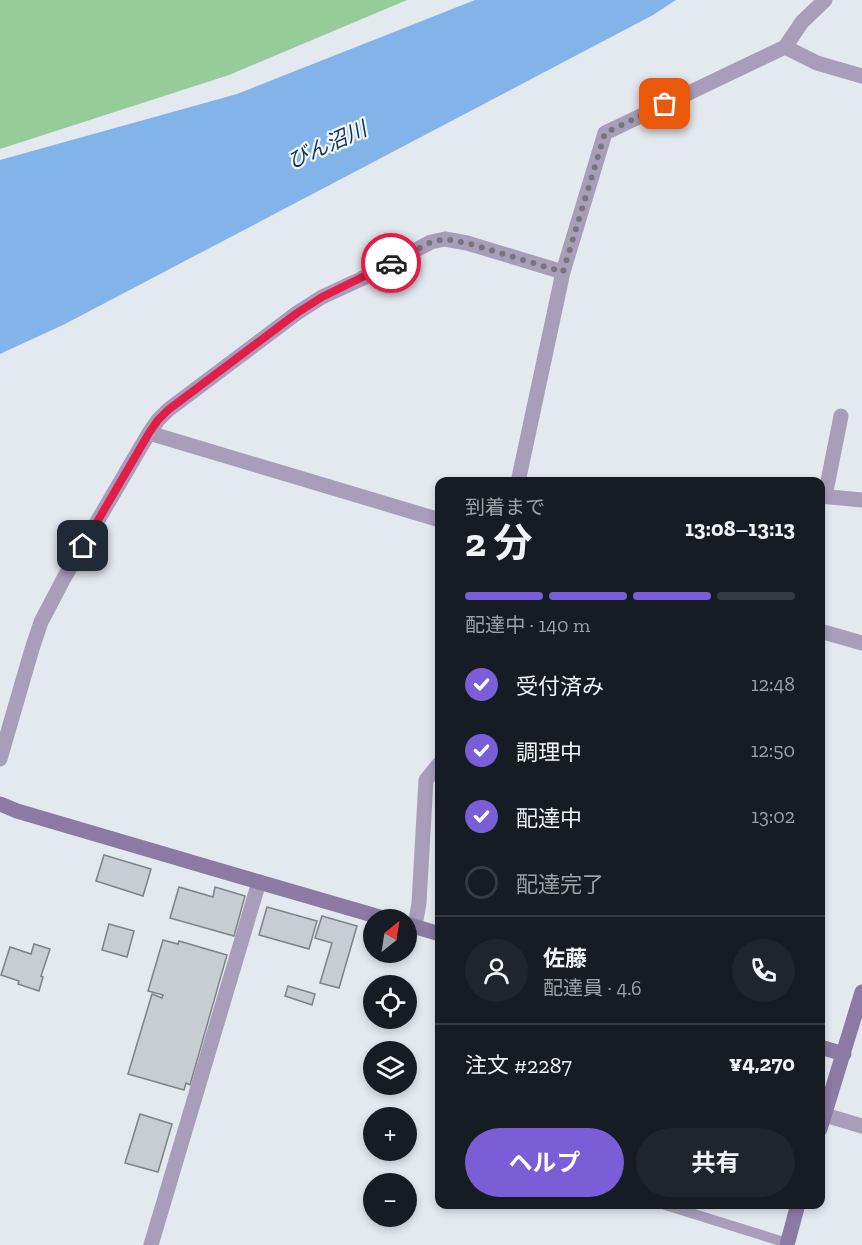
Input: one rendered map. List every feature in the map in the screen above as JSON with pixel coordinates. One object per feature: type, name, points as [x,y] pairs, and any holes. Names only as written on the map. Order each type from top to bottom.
[{"type":"street","points":[[519,477],[563,272],[605,133],[785,48],[802,22],[825,0]]},
{"type":"street","points":[[785,48],[817,63],[862,76]]},
{"type":"street","points":[[0,759],[41,622],[64,578],[149,433],[158,420],[184,397],[322,297],[431,242],[445,239],[467,243],[563,272]]},
{"type":"street","points":[[825,487],[841,416]]},
{"type":"street","points":[[149,433],[435,519]]},
{"type":"street","points":[[825,496],[862,500]]},
{"type":"street","points":[[825,633],[862,644]]},
{"type":"street","points":[[417,909],[426,780],[435,769]]},
{"type":"street","points":[[0,804],[17,811],[363,912]]},
{"type":"street","points":[[151,1245],[259,882]]},
{"type":"street","points":[[417,927],[435,932]]},
{"type":"street","points":[[825,1116],[862,992]]},
{"type":"street","points":[[825,1048],[844,1054]]},
{"type":"street","points":[[825,1122],[862,1126]]},
{"type":"street","points":[[787,1244],[797,1209]]},
{"type":"lane","points":[[678,1209],[787,1244]]},
{"type":"green space","points":[[0,0],[407,0],[229,75],[0,149]]},
{"type":"water","name":"びん沼川","points":[[475,0],[676,0],[653,15],[65,324],[0,354],[0,160],[237,94]]},
{"type":"building","points":[[104,855],[151,869],[143,896],[96,881]]},
{"type":"building","points":[[179,887],[213,897],[215,887],[245,896],[234,936],[170,918]]},
{"type":"building","points":[[267,907],[317,921],[309,949],[259,935]]},
{"type":"building","points":[[322,916],[357,926],[339,988],[320,983],[332,943],[315,938]]},
{"type":"building","points":[[109,924],[134,931],[127,957],[102,950]]},
{"type":"building","points":[[163,940],[178,944],[179,941],[227,955],[190,1085],[186,1083],[184,1090],[128,1074],[152,994],[162,998],[163,995],[148,991]]},
{"type":"building","points":[[34,944],[50,949],[41,976],[43,977],[39,991],[1,975],[10,947],[31,954]]},
{"type":"building","points":[[288,986],[315,994],[312,1005],[285,996]]},
{"type":"building","points":[[140,1114],[172,1124],[158,1172],[125,1163]]},
{"type":"way so far","points":[[391,263],[431,242],[445,239],[467,243],[563,272],[605,133],[665,104]]},
{"type":"route","points":[[83,546],[149,433],[168,410],[297,313],[322,297],[391,263]]}]
